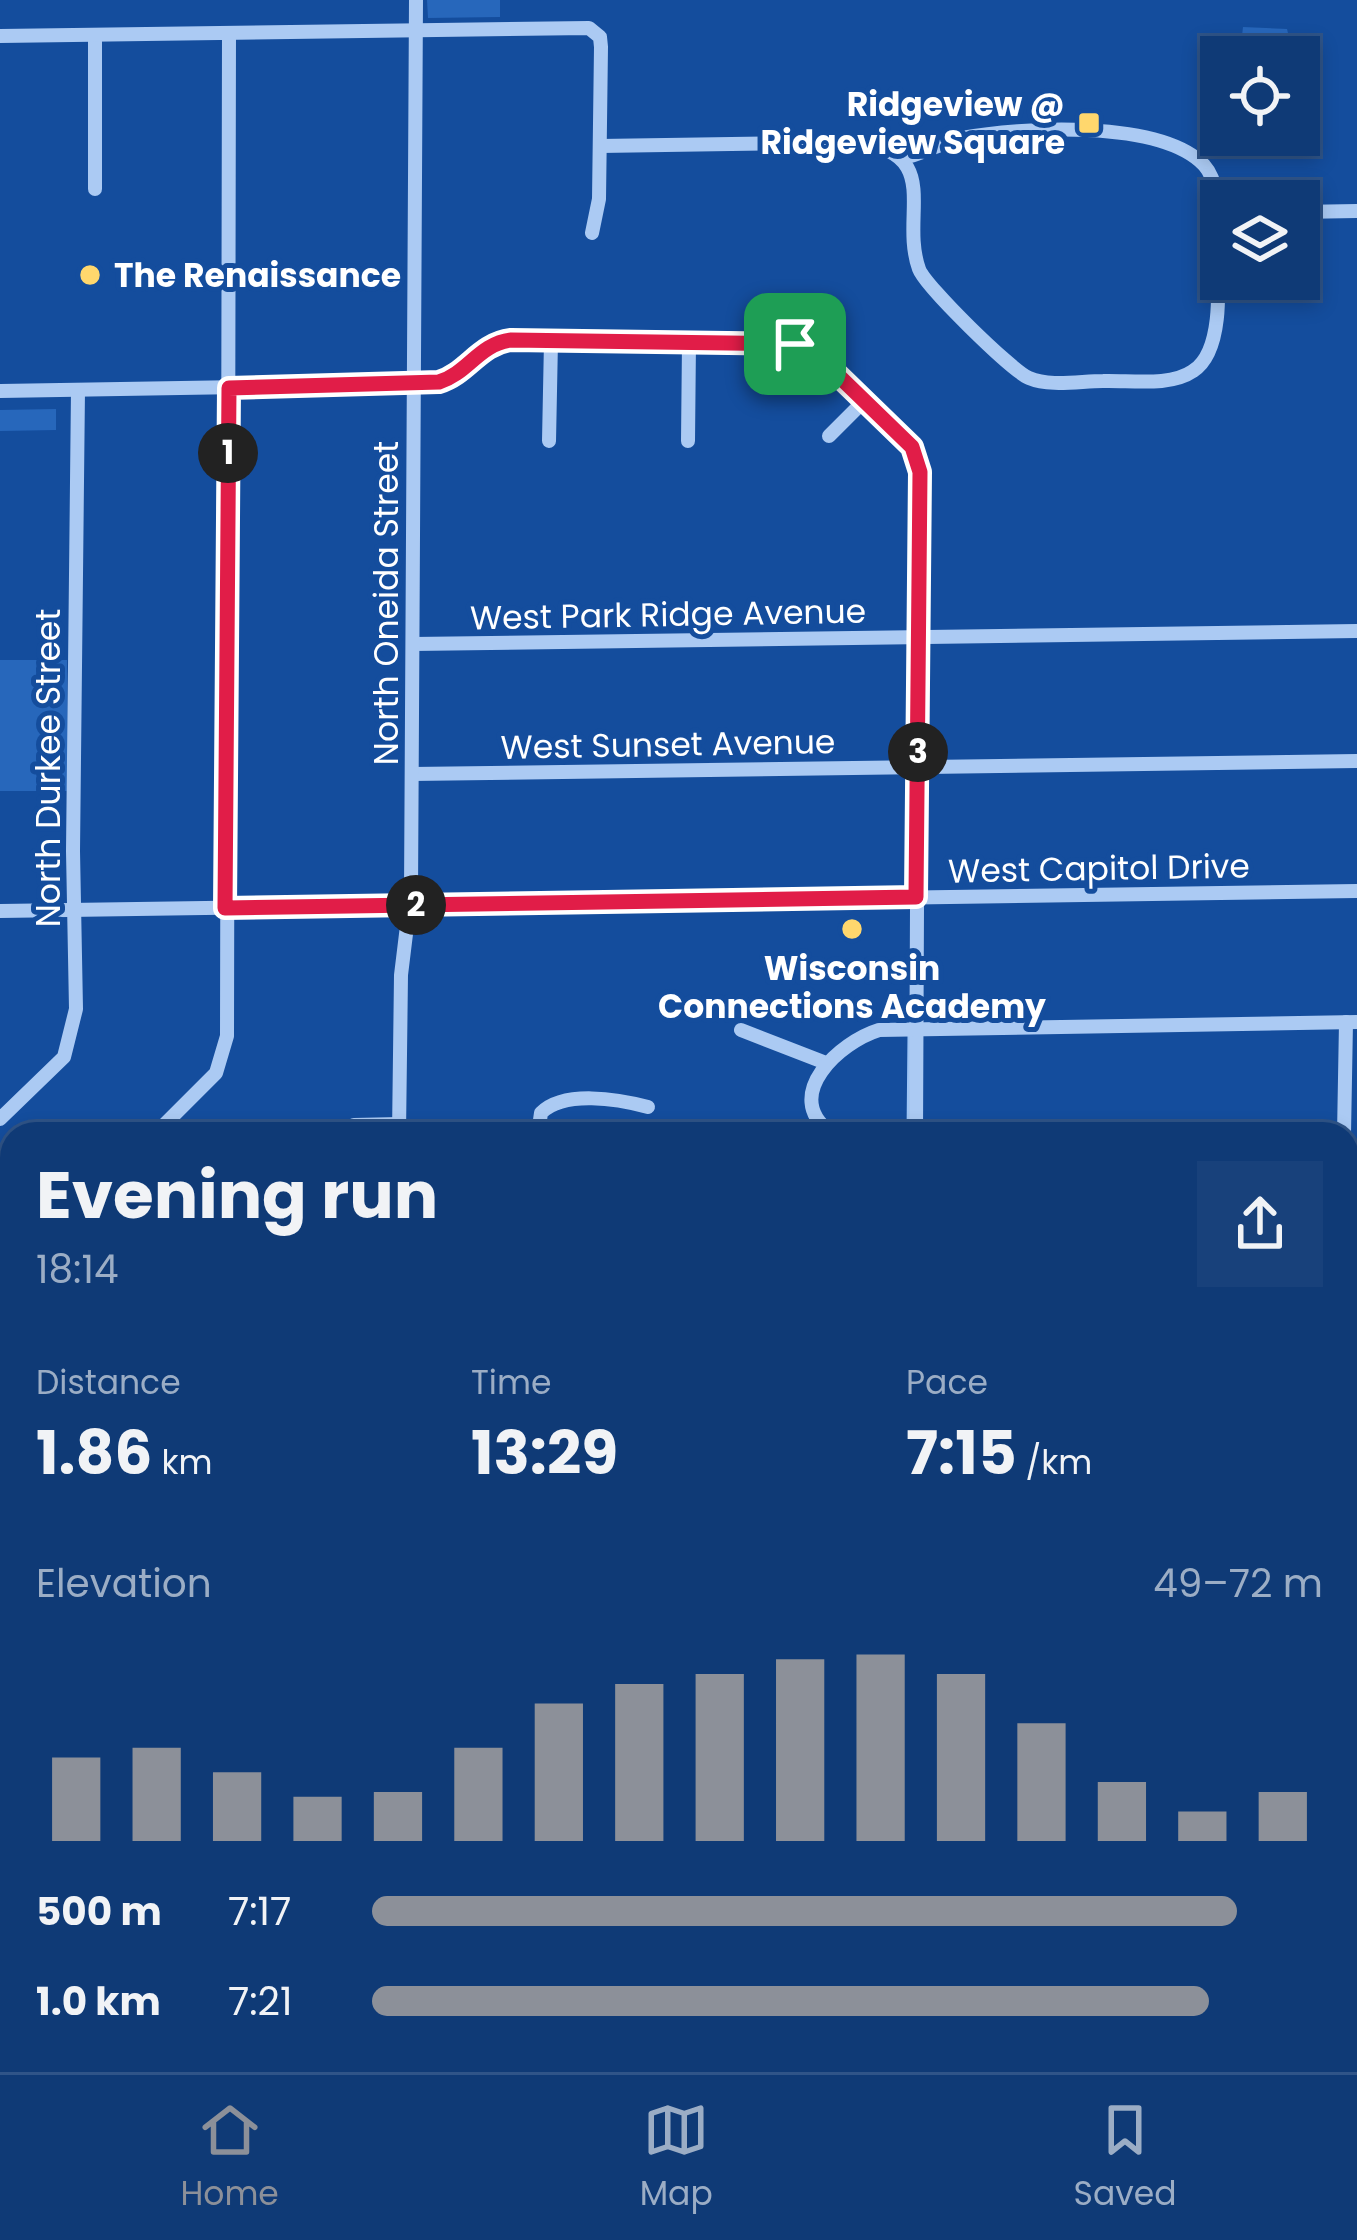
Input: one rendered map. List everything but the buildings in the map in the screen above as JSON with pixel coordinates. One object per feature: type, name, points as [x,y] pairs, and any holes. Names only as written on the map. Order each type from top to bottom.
[{"type":"street","name":"North Oneida Street","points":[[399,1122],[412,774],[416,0]]},
{"type":"street","points":[[0,36],[581,28],[595,32],[601,46],[600,146],[599,199],[592,233]]},
{"type":"street","points":[[167,1122],[207,1084],[225,1051],[230,33]]},
{"type":"street","points":[[95,34],[95,189]]},
{"type":"street","points":[[901,158],[936,144],[1002,132],[1044,128],[1103,132],[1190,154],[1212,180]]},
{"type":"street","points":[[600,146],[853,142],[901,158],[915,186],[916,253],[923,279],[1019,372],[1036,381],[1175,379],[1190,374],[1204,362],[1216,330],[1216,300]]},
{"type":"street","points":[[1320,212],[1357,211]]},
{"type":"street","points":[[549,441],[551,341]]},
{"type":"street","points":[[0,391],[415,385],[447,380],[500,342],[803,346],[912,447],[919,463],[916,1122]]},
{"type":"street","points":[[688,441],[689,343]]},
{"type":"street","name":"North Durkee Street","points":[[0,1119],[52,1071],[70,1042],[76,1009],[78,390]]},
{"type":"street","points":[[830,436],[864,401]]},
{"type":"street","name":"West Park Ridge Avenue","points":[[412,644],[1357,631]]},
{"type":"street","name":"West Sunset Avenue","points":[[412,774],[1357,761]]},
{"type":"street","name":"West Capitol Drive","points":[[0,911],[1357,891]]},
{"type":"street","points":[[819,1122],[813,1107],[815,1086],[826,1063],[838,1049],[863,1035],[917,1027],[1351,1022],[1345,1122]]},
{"type":"street","points":[[741,1030],[826,1063]]},
{"type":"street","points":[[540,1122],[541,1113],[559,1101],[619,1100],[648,1107]]},
{"type":"shaded area","points":[[427,0],[500,0],[500,17],[428,18]]},
{"type":"shaded area","points":[[1243,27],[1287,29],[1289,36],[1242,36]]},
{"type":"shaded area","points":[[56,409],[56,430],[0,431],[0,410]]},
{"type":"shaded area","points":[[0,660],[67,660],[68,791],[0,791]]},
{"type":"waterway","points":[[908,1122],[909,1035]]},
{"type":"place","name":"Ridgeview @ Ridgeview Square","points":[[1089,123]]},
{"type":"place","name":"The Renaissance","points":[[90,275]]},
{"type":"place","name":"Wisconsin Connections Academy","points":[[852,929]]},
{"type":"route","points":[[511,340],[795,344],[820,358],[912,447],[919,463],[916,897],[225,908],[229,388],[439,382],[454,377],[490,345],[511,340]]}]
